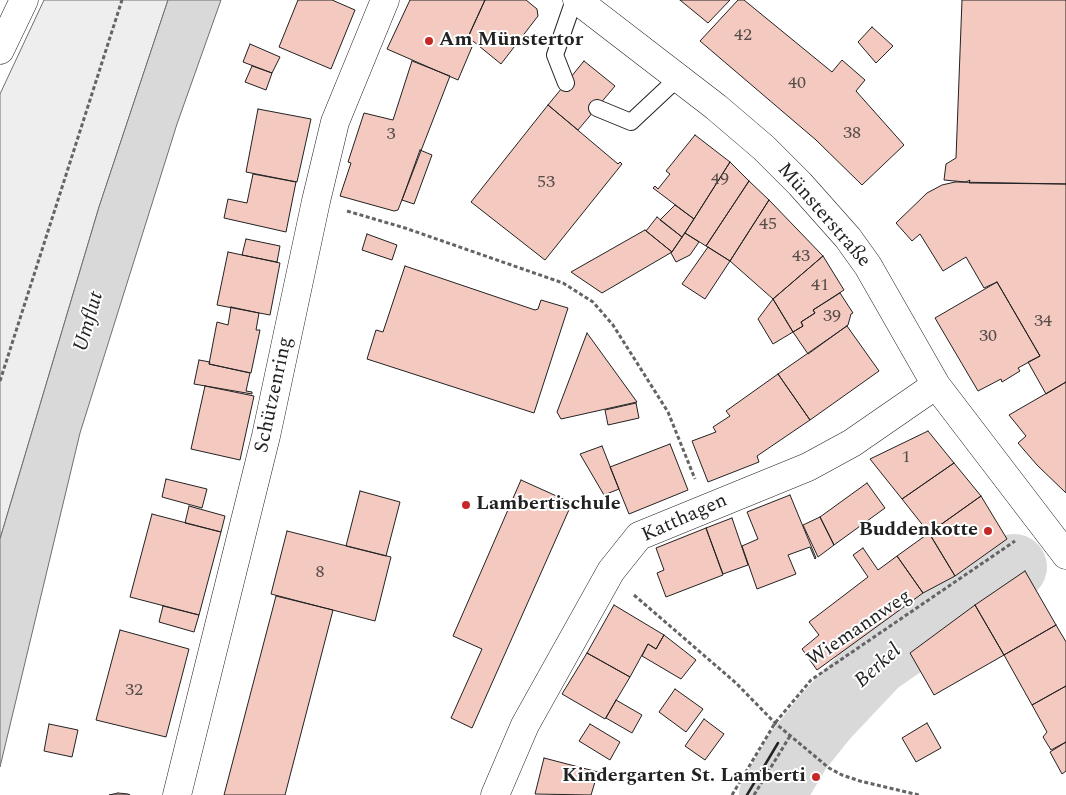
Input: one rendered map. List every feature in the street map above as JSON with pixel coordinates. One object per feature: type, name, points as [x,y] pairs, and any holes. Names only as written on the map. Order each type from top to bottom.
[{"type":"street","points":[[0,50],[24,0]]},
{"type":"street","name":"Schützenring","points":[[177,795],[266,436],[316,201],[335,122],[385,0]]},
{"type":"street","name":"Münsterstraße","points":[[575,0],[678,78],[764,148],[800,184],[848,238],[868,266],[936,385],[1066,555]]},
{"type":"street","name":"Katthagen","points":[[495,795],[526,725],[611,571],[639,536],[706,507],[808,467],[852,442],[936,385]]},
{"type":"lane","points":[[566,83],[555,55],[575,0]]},
{"type":"lane","points":[[597,108],[631,122],[678,78]]},
{"type":"path","points":[[0,381],[122,0]]},
{"type":"path","points":[[316,201],[406,228],[563,283],[593,302],[612,324],[668,412],[706,507]]},
{"type":"path","name":"Wiemannweg","points":[[732,795],[776,724],[811,680],[1041,523]]},
{"type":"path","points":[[611,571],[647,608],[736,683],[776,724],[814,756],[842,776],[918,795]]},
{"type":"path","points":[[754,795],[792,737]]},
{"type":"shaded area","points":[[44,0],[168,0],[99,207],[0,539],[0,94]]},
{"type":"water","name":"Umflut","points":[[168,0],[221,0],[177,124],[80,433],[0,767],[0,539],[99,207]]},
{"type":"building","points":[[298,0],[332,0],[355,10],[331,69],[279,47]]},
{"type":"building","name":"Am Münstertor","points":[[410,0],[485,0],[465,44],[472,47],[458,80],[387,49]]},
{"type":"building","points":[[485,0],[526,0],[537,9],[538,16],[501,64],[468,37]]},
{"type":"building","points":[[680,0],[730,0],[708,23]]},
{"type":"building","points":[[738,0],[744,0],[832,72],[842,60],[865,80],[856,91],[904,145],[862,185],[816,140],[700,41]]},
{"type":"building","points":[[962,0],[1066,0],[1066,184],[969,183],[970,180],[966,182],[944,180],[946,164],[956,158]]},
{"type":"building","points":[[872,27],[893,46],[876,63],[858,42]]},
{"type":"building","points":[[250,44],[280,57],[272,73],[243,62]]},
{"type":"building","points":[[412,61],[450,76],[398,210],[394,211],[340,196],[351,163],[348,162],[364,113],[393,120]]},
{"type":"building","points":[[584,61],[615,86],[578,130],[548,105]]},
{"type":"building","points":[[252,66],[272,73],[266,90],[245,82]]},
{"type":"building","points":[[548,105],[618,164],[620,162],[622,164],[545,260],[471,202]]},
{"type":"building","points":[[258,109],[311,119],[297,182],[246,172]]},
{"type":"building","points":[[695,135],[730,162],[694,219],[653,188],[655,186],[658,189],[670,174],[666,171]]},
{"type":"building","points":[[420,150],[432,155],[414,204],[402,200]]},
{"type":"building","points":[[730,162],[749,181],[706,246],[685,233]]},
{"type":"building","points":[[253,174],[296,182],[286,232],[224,218],[228,199],[247,203]]},
{"type":"building","points":[[749,181],[769,200],[730,261],[706,246]]},
{"type":"building","points":[[955,182],[1066,184],[1066,382],[1046,394],[1028,362],[1040,356],[997,282],[984,288],[966,257],[943,271],[920,234],[912,241],[896,223],[927,193],[942,185]]},
{"type":"building","points":[[769,200],[823,256],[773,299],[730,261]]},
{"type":"building","points":[[675,205],[694,219],[682,237],[660,220]]},
{"type":"building","points":[[657,217],[682,237],[672,252],[646,231]]},
{"type":"building","points":[[645,230],[672,252],[602,293],[571,272]]},
{"type":"building","points":[[685,233],[699,242],[690,255],[676,262],[671,253]]},
{"type":"building","points":[[367,234],[397,245],[392,260],[362,250]]},
{"type":"building","points":[[246,239],[280,246],[277,262],[242,255]]},
{"type":"building","points":[[708,247],[730,261],[705,299],[682,284]]},
{"type":"building","points":[[228,252],[280,263],[270,315],[217,305]]},
{"type":"building","points":[[823,256],[844,290],[813,310],[815,313],[801,322],[803,326],[793,332],[773,299]]},
{"type":"building","points":[[405,266],[535,310],[538,309],[541,300],[568,308],[534,413],[367,359],[376,330],[383,332]]},
{"type":"building","points":[[997,282],[1040,356],[1018,368],[1020,371],[1002,382],[1001,379],[978,391],[935,318]]},
{"type":"building","points":[[840,293],[853,313],[848,325],[808,354],[793,332],[803,326],[801,322],[815,313],[813,310]]},
{"type":"building","points":[[773,299],[793,332],[773,344],[758,319]]},
{"type":"building","points":[[231,307],[259,313],[256,330],[260,330],[251,373],[209,364],[217,322],[228,325]]},
{"type":"building","points":[[847,326],[879,371],[810,420],[778,374]]},
{"type":"building","points":[[587,333],[637,402],[561,419],[557,412]]},
{"type":"building","points":[[199,360],[250,373],[246,391],[252,392],[252,394],[194,384]]},
{"type":"building","points":[[778,374],[810,420],[757,456],[759,462],[708,482],[692,441],[716,432],[713,427],[730,416],[726,411]]},
{"type":"building","points":[[1066,382],[1066,493],[1037,465],[1018,443],[1026,436],[1009,415]]},
{"type":"building","points":[[205,386],[254,396],[240,460],[191,449]]},
{"type":"building","points":[[636,403],[639,418],[608,425],[605,410]]},
{"type":"building","points":[[928,431],[954,463],[902,499],[870,459]]},
{"type":"building","points":[[670,444],[688,490],[629,514],[610,467]]},
{"type":"building","points":[[602,446],[619,489],[604,495],[580,454]]},
{"type":"building","points":[[954,463],[981,496],[929,533],[902,499]]},
{"type":"building","points":[[166,479],[207,489],[202,508],[162,497]]},
{"type":"building","points":[[521,480],[572,503],[472,728],[451,718],[482,649],[453,636]]},
{"type":"building","points":[[867,483],[885,508],[834,545],[820,517]]},
{"type":"building","points":[[360,491],[400,502],[386,556],[346,546]]},
{"type":"building","points":[[790,495],[816,558],[810,547],[788,555],[796,574],[757,589],[742,546],[758,539],[747,512]]},
{"type":"building","points":[[981,496],[1007,539],[955,576],[929,533]]},
{"type":"building","points":[[189,506],[225,516],[221,532],[185,523]]},
{"type":"building","points":[[152,514],[221,532],[199,615],[130,597]]},
{"type":"building","points":[[820,517],[834,545],[818,557],[803,525]]},
{"type":"building","points":[[732,518],[748,565],[723,574],[706,528]]},
{"type":"building","points":[[706,528],[723,575],[666,597],[657,573],[664,570],[656,548]]},
{"type":"building","points":[[287,531],[391,557],[375,621],[271,594]]},
{"type":"building","points":[[929,533],[955,576],[923,593],[897,556]]},
{"type":"building","points":[[863,548],[878,570],[897,556],[923,593],[817,670],[802,649],[819,635],[809,622],[868,577],[853,555]]},
{"type":"building","points":[[1025,571],[1056,625],[1004,655],[975,605]]},
{"type":"building","points":[[276,596],[333,610],[285,795],[224,795]]},
{"type":"building","points":[[614,605],[664,635],[656,649],[648,644],[630,677],[587,653]]},
{"type":"building","points":[[975,605],[1004,655],[934,695],[910,653]]},
{"type":"building","points":[[163,606],[199,615],[194,632],[159,622]]},
{"type":"building","points":[[1056,625],[1066,642],[1066,686],[1032,705],[1004,655]]},
{"type":"building","points":[[120,630],[189,649],[166,737],[96,720]]},
{"type":"building","points":[[664,635],[696,660],[681,679],[642,656],[648,644],[656,649]]},
{"type":"building","points":[[587,653],[630,677],[605,719],[562,694]]},
{"type":"building","points":[[1066,686],[1066,742],[1051,750],[1043,737],[1047,732],[1032,705]]},
{"type":"building","points":[[675,689],[703,709],[686,732],[659,712]]},
{"type":"building","points":[[616,700],[642,715],[632,733],[606,718]]},
{"type":"building","points":[[704,719],[724,734],[705,760],[685,746]]},
{"type":"building","points":[[927,723],[941,748],[916,762],[902,738]]},
{"type":"building","points":[[49,724],[78,730],[72,757],[44,751]]},
{"type":"building","points":[[590,724],[620,742],[610,760],[579,741]]},
{"type":"building","points":[[1066,742],[1066,771],[1062,774],[1050,752]]},
{"type":"building","points":[[544,758],[598,772],[591,795],[535,794]]},
{"type":"building","points":[[118,793],[128,794],[130,795],[109,795]]},
{"type":"waterway","name":"Berkel","points":[[772,795],[798,751],[826,716],[876,663],[1014,567]]},
{"type":"wall","points":[[747,795],[778,743]]},
{"type":"place","name":"Am Münstertor","points":[[429,41]]},
{"type":"place","name":"Lambertischule","points":[[466,505]]},
{"type":"place","name":"Buddenkotte","points":[[988,531]]},
{"type":"place","name":"Kindergarten St. Lamberti","points":[[816,777]]}]
